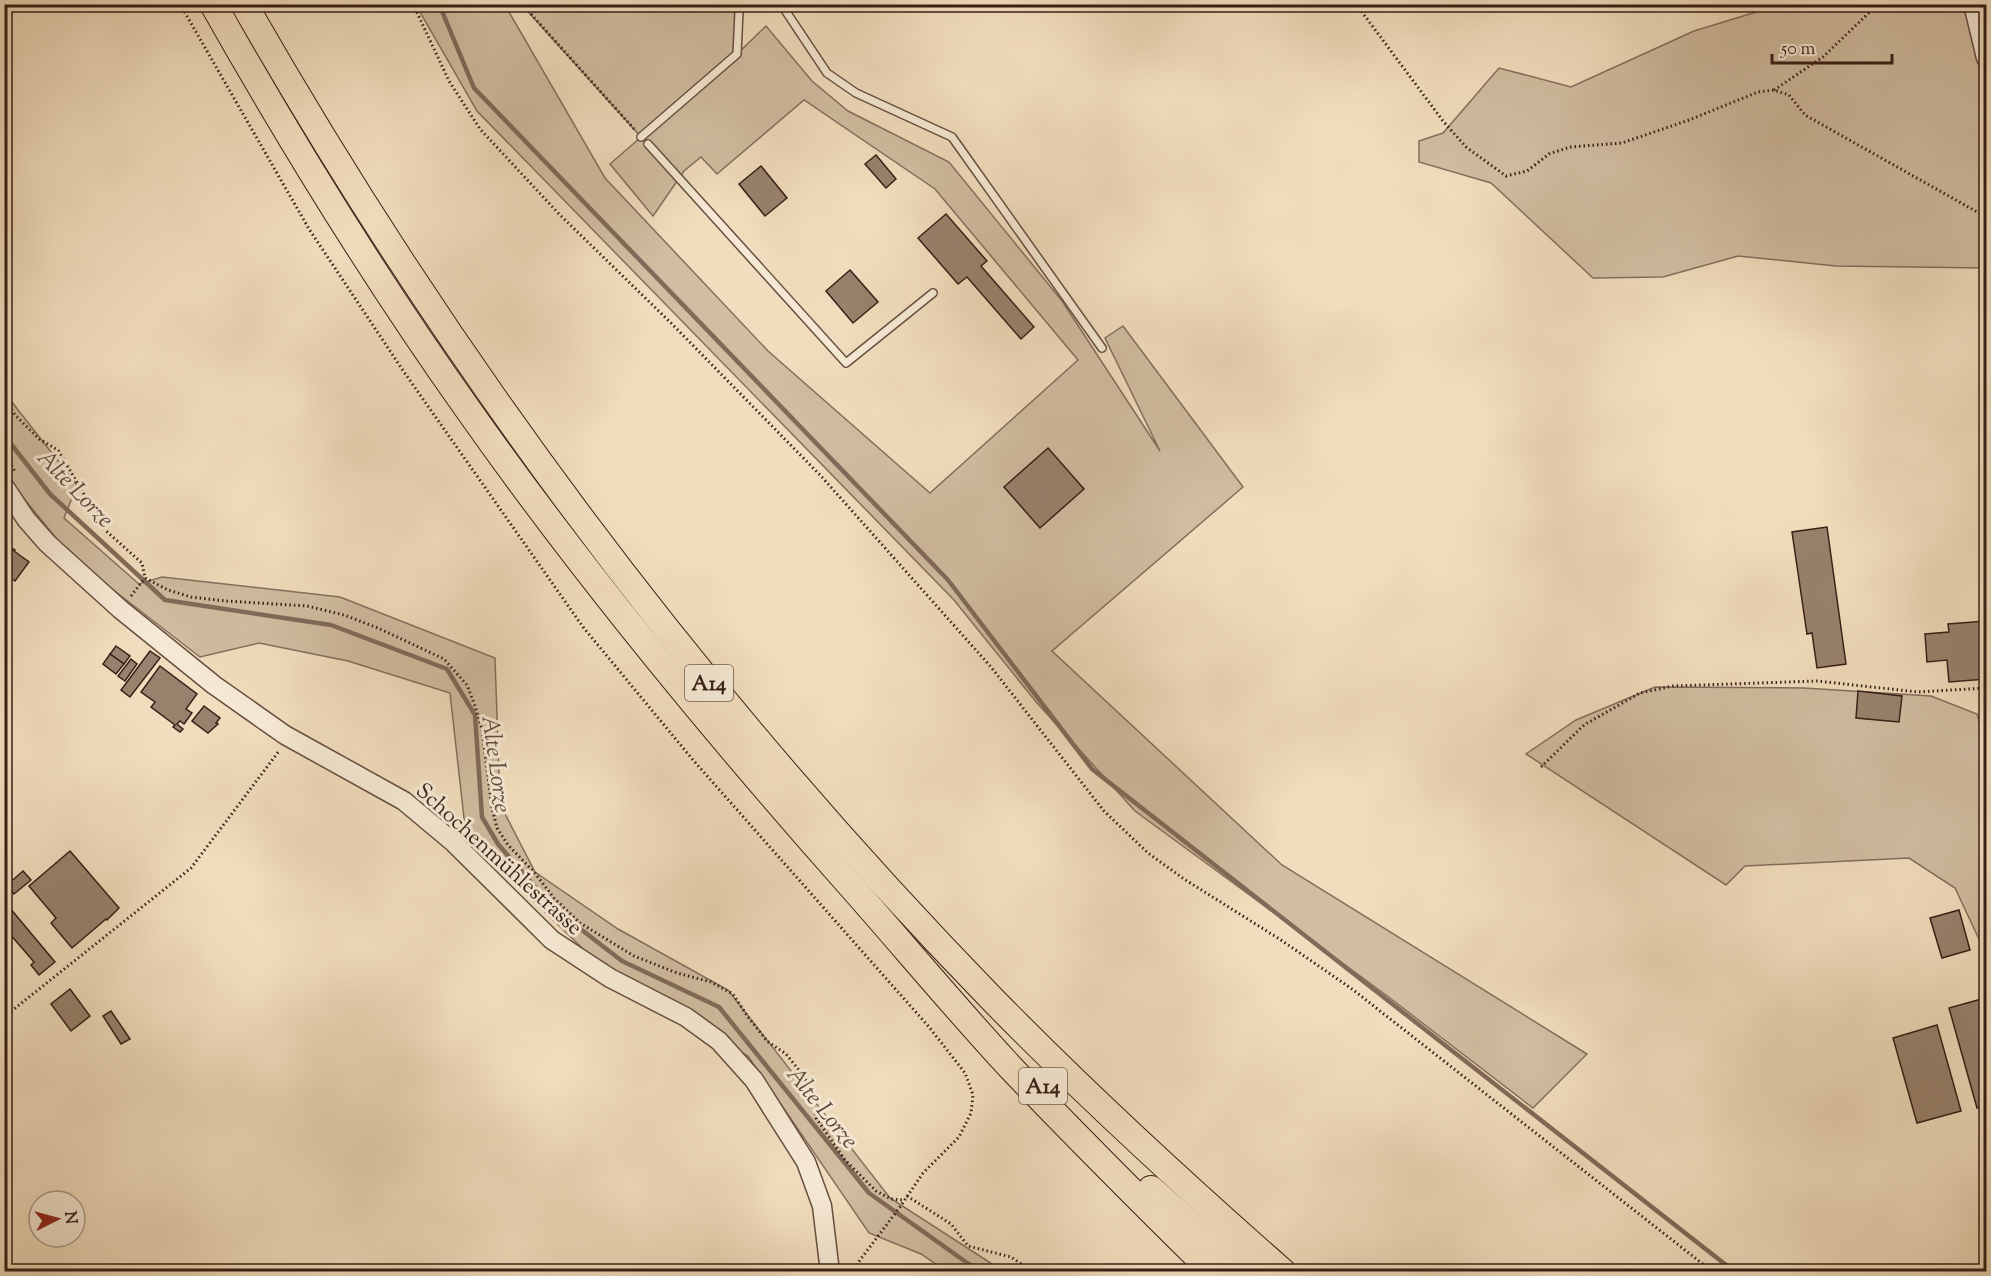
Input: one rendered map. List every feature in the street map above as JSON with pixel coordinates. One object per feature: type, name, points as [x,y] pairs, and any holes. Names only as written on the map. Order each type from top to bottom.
[{"type":"highway","name":"A14","points":[[213,4],[294,143],[351,234],[470,412],[656,658],[723,740],[853,888],[990,1033],[1149,1187],[1245,1272]]},
{"type":"highway","name":"A14","points":[[244,4],[349,181],[461,352],[603,549],[709,683],[868,867],[994,1000],[1137,1139],[1283,1272]]},
{"type":"highway","points":[[853,888],[1010,1066],[1099,1160],[1213,1272]]},
{"type":"street","points":[[1973,4],[1986,58]]},
{"type":"street","name":"Schochenmühlestrasse","points":[[4,486],[26,519],[47,543],[120,609],[214,685],[285,735],[404,801],[453,842],[552,940],[610,978],[686,1017],[719,1041],[754,1080],[806,1162],[822,1206],[830,1272]]},
{"type":"lane","points":[[641,137],[737,54],[739,12],[743,4]]},
{"type":"lane","points":[[781,4],[827,73],[856,93],[952,137],[1102,348]]},
{"type":"lane","points":[[648,144],[846,363],[933,293]]},
{"type":"path","points":[[180,4],[309,229],[404,372],[583,627],[693,760],[929,1027],[965,1073],[973,1095],[971,1113],[959,1137],[923,1173],[851,1272]]},
{"type":"path","points":[[413,4],[449,81],[480,129],[559,214],[671,323],[821,476],[991,667],[1104,811],[1149,853],[1184,879],[1281,940],[1352,989],[1713,1272]]},
{"type":"path","points":[[522,4],[641,137]]},
{"type":"path","points":[[1356,4],[1443,121],[1466,147],[1506,176],[1527,171],[1549,154],[1570,147],[1623,142],[1689,120],[1758,92],[1774,90],[1789,95],[1805,116],[1986,217]]},
{"type":"path","points":[[1774,90],[1823,57],[1878,4]]},
{"type":"path","points":[[4,398],[15,415],[39,439],[58,450],[105,530],[142,563],[145,578]]},
{"type":"path","points":[[145,578],[168,590],[191,597],[307,606],[344,615],[444,659],[467,685],[475,706],[482,729],[492,808],[497,828],[508,845],[534,872],[554,898],[580,923],[634,956],[677,973],[711,982],[733,994],[767,1041],[786,1054],[802,1074],[813,1093],[816,1118],[845,1160],[876,1191],[891,1199],[904,1200]]},
{"type":"path","points":[[141,582],[145,578]]},
{"type":"path","points":[[1541,767],[1584,725],[1640,693],[1673,686],[1817,681],[1918,692],[1986,688]]},
{"type":"path","points":[[4,1017],[191,868],[279,751],[285,735]]},
{"type":"path","points":[[907,1196],[951,1224],[968,1246],[1011,1257],[1033,1272]]},
{"type":"shaded area","points":[[416,5],[505,5],[605,178],[768,351],[930,493],[1078,360],[935,189],[804,100],[717,174],[701,157],[684,171],[653,216],[610,164],[641,137],[522,5],[743,5],[738,53],[766,26],[812,81],[848,111],[949,162],[1062,301],[1160,451],[1105,338],[1123,326],[1243,487],[1052,651],[1282,865],[1587,1054],[1533,1108],[1382,992],[1135,811],[1037,703],[954,600],[477,111]]},
{"type":"shaded area","points":[[1779,5],[1986,5],[1986,268],[1836,266],[1738,256],[1663,277],[1593,278],[1491,183],[1419,162],[1419,141],[1443,133],[1499,68],[1571,87],[1694,31]]},
{"type":"shaded area","points":[[4,392],[77,485],[64,518],[139,584],[162,577],[340,597],[495,658],[500,804],[535,872],[618,929],[728,990],[890,1198],[1003,1271],[946,1271],[921,1254],[869,1233],[748,1056],[606,971],[466,836],[450,693],[348,661],[259,643],[200,657],[72,558],[5,475]]},
{"type":"shaded area","points":[[1655,687],[1804,688],[1931,696],[1977,714],[1986,744],[1986,954],[1955,888],[1909,858],[1745,866],[1726,885],[1526,754],[1576,720]]},
{"type":"building","points":[[876,155],[896,179],[886,188],[865,164]]},
{"type":"building","points":[[761,166],[787,198],[765,216],[739,184]]},
{"type":"building","points":[[946,214],[987,261],[981,266],[1034,327],[1021,339],[967,277],[958,284],[918,238]]},
{"type":"building","points":[[850,270],[878,302],[853,323],[826,291]]},
{"type":"building","points":[[1048,448],[1084,489],[1040,528],[1004,487]]},
{"type":"building","points":[[1827,527],[1846,664],[1817,668],[1812,633],[1807,634],[1792,532]]},
{"type":"building","points":[[7,546],[29,562],[15,581],[4,573],[4,548]]},
{"type":"building","points":[[1986,621],[1986,679],[1949,682],[1947,660],[1927,662],[1925,634],[1949,632],[1948,624]]},
{"type":"building","points":[[116,646],[130,656],[124,664],[110,654]]},
{"type":"building","points":[[150,651],[160,658],[130,697],[121,690]]},
{"type":"building","points":[[110,654],[124,664],[116,674],[103,664]]},
{"type":"building","points":[[131,659],[137,664],[125,681],[118,676]]},
{"type":"building","points":[[160,666],[197,694],[186,709],[192,713],[184,724],[180,721],[177,724],[183,729],[180,732],[173,727],[175,725],[151,707],[155,702],[141,692]]},
{"type":"building","points":[[1858,691],[1902,696],[1899,722],[1856,718]]},
{"type":"building","points":[[204,706],[220,718],[216,723],[218,724],[208,733],[192,721]]},
{"type":"building","points":[[70,851],[119,908],[72,948],[51,923],[56,918],[29,886]]},
{"type":"building","points":[[23,871],[31,880],[14,894],[7,885]]},
{"type":"building","points":[[4,901],[55,962],[39,975],[31,965],[34,962],[9,933],[4,937]]},
{"type":"building","points":[[1959,910],[1970,950],[1942,958],[1930,918]]},
{"type":"building","points":[[70,989],[90,1016],[71,1031],[51,1004]]},
{"type":"building","points":[[1985,998],[1986,1105],[1977,1108],[1949,1008]]},
{"type":"building","points":[[111,1011],[130,1039],[121,1044],[103,1016]]},
{"type":"building","points":[[1937,1025],[1961,1111],[1917,1123],[1893,1038]]},
{"type":"waterway","points":[[439,4],[474,88],[948,580],[1092,769],[1735,1272]]},
{"type":"waterway","name":"Alte Lorze","points":[[4,435],[50,494],[165,600],[331,625],[447,669],[475,715],[482,817],[498,844],[552,907],[622,961],[719,1007],[869,1193],[980,1272]]}]
